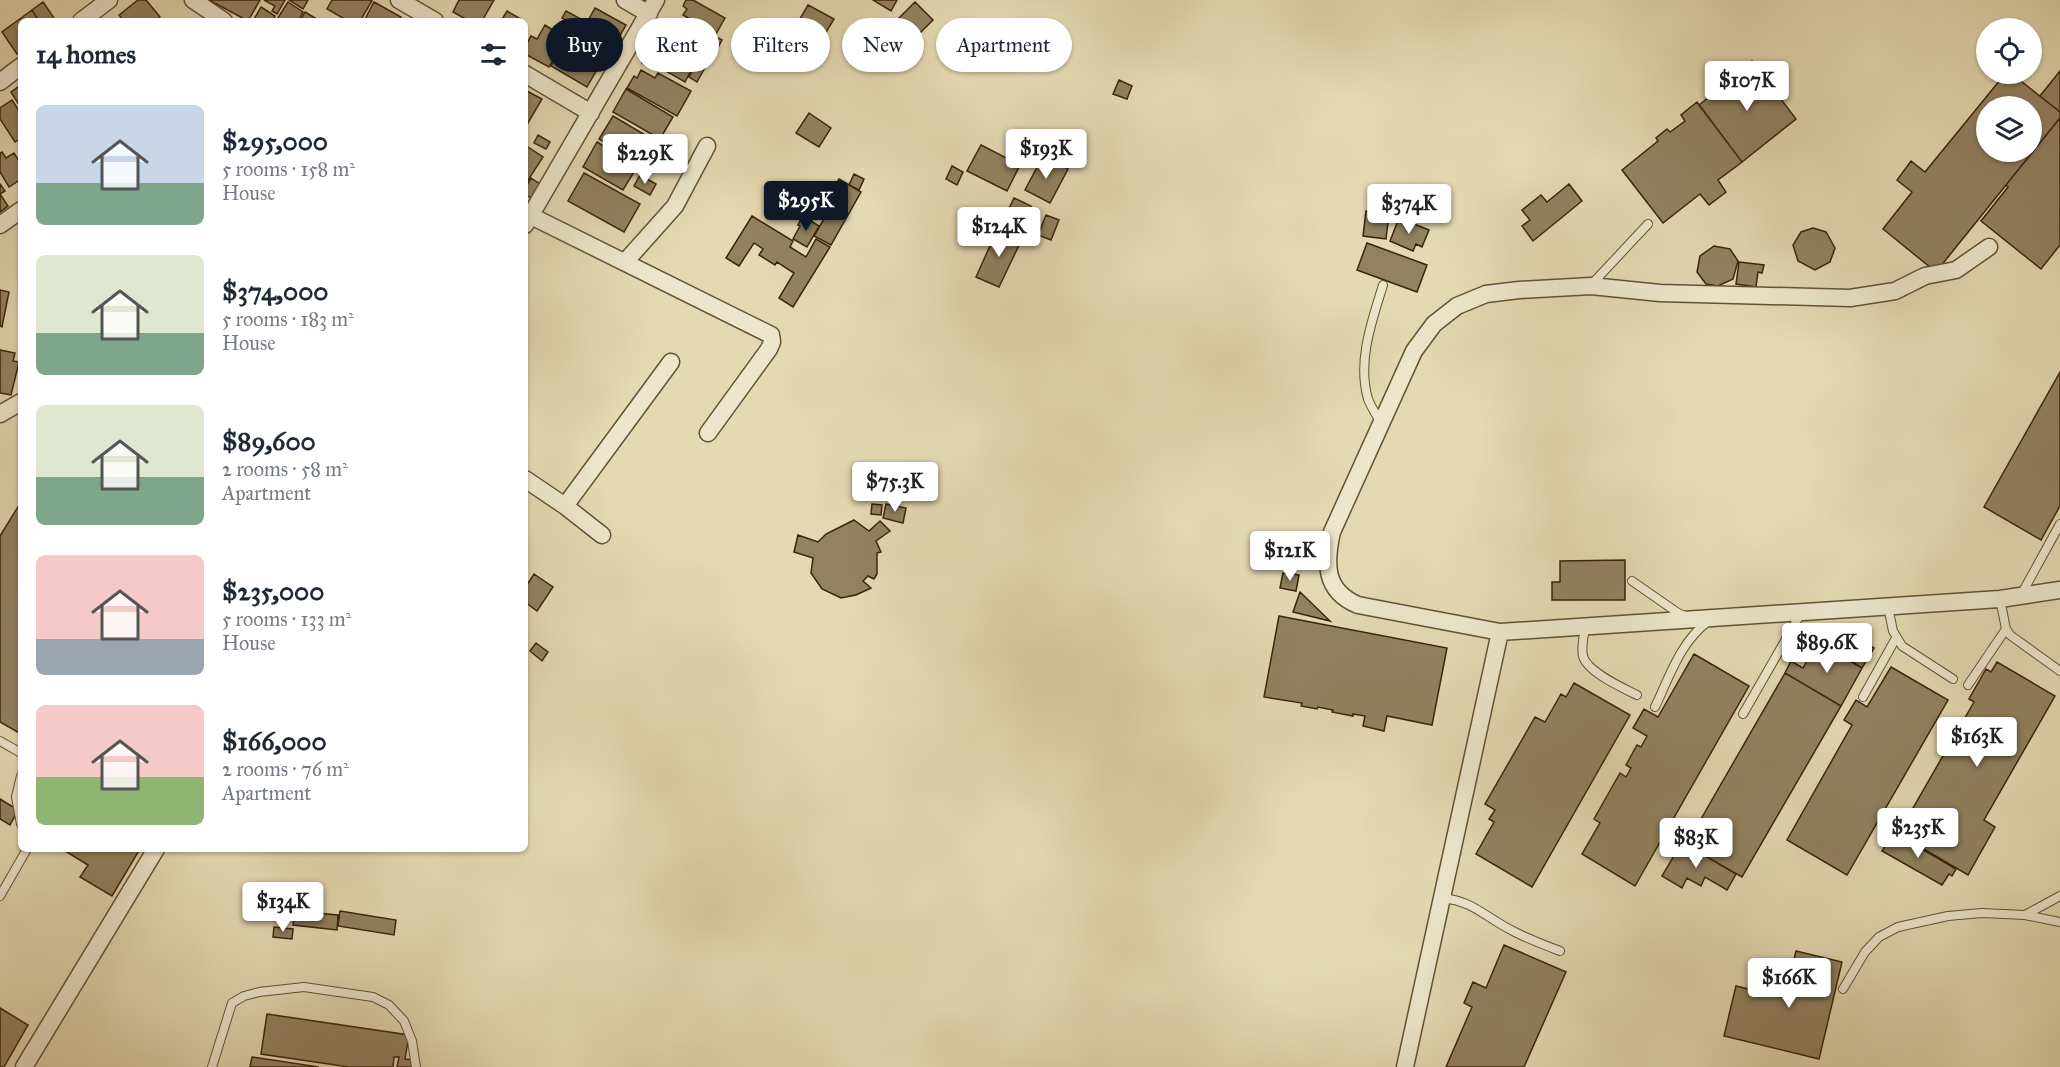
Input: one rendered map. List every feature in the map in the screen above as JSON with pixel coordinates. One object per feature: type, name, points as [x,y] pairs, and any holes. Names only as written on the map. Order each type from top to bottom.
[{"type":"street","points":[[193,0],[220,18]]},
{"type":"street","points":[[399,0],[430,18]]},
{"type":"street","points":[[528,216],[652,7],[625,0]]},
{"type":"street","points":[[87,18],[104,10]]},
{"type":"street","points":[[0,82],[18,68]]},
{"type":"street","points":[[528,76],[591,113]]},
{"type":"street","points":[[625,262],[675,206],[707,146]]},
{"type":"street","points":[[0,225],[18,212]]},
{"type":"street","points":[[528,218],[625,262],[771,335],[772,342],[769,349],[708,434]]},
{"type":"street","points":[[1989,247],[1956,270],[1925,276],[1895,291],[1850,298],[1660,293],[1591,286],[1486,294],[1457,306],[1434,324],[1414,351],[1332,532],[1328,552],[1328,570],[1335,587],[1345,599],[1358,605],[1500,632],[2000,599],[2060,590]]},
{"type":"street","points":[[565,506],[671,362]]},
{"type":"street","points":[[0,414],[18,404]]},
{"type":"street","points":[[528,481],[602,535]]},
{"type":"street","points":[[1405,1067],[1500,632]]},
{"type":"street","points":[[24,1067],[154,852]]},
{"type":"lane","points":[[1591,286],[1648,224]]},
{"type":"lane","points":[[1382,424],[1368,400],[1363,368],[1372,322],[1383,285]]},
{"type":"lane","points":[[2020,596],[2060,525]]},
{"type":"lane","points":[[1632,581],[1678,613],[1704,620],[1687,644],[1655,707]]},
{"type":"lane","points":[[2000,599],[2006,629],[2016,641],[2060,671]]},
{"type":"lane","points":[[1888,607],[1896,638],[1902,646],[1953,679]]},
{"type":"lane","points":[[1743,714],[1801,613]]},
{"type":"lane","points":[[1585,627],[1582,655],[1585,660],[1607,679],[1637,695]]},
{"type":"lane","points":[[1968,685],[2006,629]]},
{"type":"lane","points":[[1863,697],[1896,638]]},
{"type":"lane","points":[[0,741],[18,751]]},
{"type":"lane","points":[[18,789],[16,797],[18,808]]},
{"type":"lane","points":[[0,896],[25,852]]},
{"type":"lane","points":[[2025,915],[2060,896]]},
{"type":"lane","points":[[1442,898],[1464,902],[1513,931],[1560,951]]},
{"type":"lane","points":[[1843,989],[1865,952],[1879,938],[1898,927],[1938,918],[1982,913],[2025,915],[2060,922]]},
{"type":"lane","points":[[212,1067],[232,1003],[259,992],[304,987],[373,997],[389,1005],[404,1021],[412,1041],[416,1067]]},
{"type":"building","points":[[138,0],[146,0],[160,17],[122,18],[119,15]]},
{"type":"building","points":[[209,0],[260,0],[250,18],[242,18]]},
{"type":"building","points":[[264,0],[285,0],[277,14],[272,11],[275,6]]},
{"type":"building","points":[[289,0],[308,0],[303,9]]},
{"type":"building","points":[[332,0],[372,1],[362,18],[343,18],[327,9]]},
{"type":"building","points":[[459,0],[494,0],[484,18],[464,18],[453,12]]},
{"type":"building","points":[[686,0],[693,0],[725,18],[719,29],[719,18],[688,18],[683,15],[687,9],[683,6]]},
{"type":"building","points":[[873,0],[897,0],[891,11]]},
{"type":"building","points":[[43,2],[54,18],[37,18],[32,10]]},
{"type":"building","points":[[288,2],[303,12],[300,18],[278,18]]},
{"type":"building","points":[[374,2],[401,17],[400,18],[366,18]]},
{"type":"building","points":[[915,2],[933,20],[924,29],[924,18],[899,18]]},
{"type":"building","points":[[808,5],[834,19],[830,26],[830,18],[800,18]]},
{"type":"building","points":[[261,7],[275,16],[274,18],[255,18]]},
{"type":"building","points":[[595,8],[613,18],[589,18]]},
{"type":"building","points":[[32,10],[37,18],[21,18]]},
{"type":"building","points":[[507,11],[519,18],[503,18]]},
{"type":"building","points":[[566,11],[579,18],[562,18]]},
{"type":"building","points":[[305,12],[315,18],[302,18]]},
{"type":"building","points":[[18,20],[18,54],[17,54],[2,32]]},
{"type":"building","points":[[546,26],[546,65],[528,56],[528,42],[531,36],[537,39]]},
{"type":"building","points":[[1752,61],[1796,119],[1742,162],[1699,105],[1710,96],[1708,93],[1721,83],[1724,87],[1737,77],[1734,74]]},
{"type":"building","points":[[2060,71],[2060,112],[2040,96]]},
{"type":"building","points":[[561,72],[596,72],[587,87]]},
{"type":"building","points":[[640,72],[655,78],[658,73],[691,91],[677,116],[627,88],[634,76],[637,78]]},
{"type":"building","points":[[668,72],[690,72],[685,82]]},
{"type":"building","points":[[692,72],[703,72],[697,82],[689,77]]},
{"type":"building","points":[[1119,80],[1132,86],[1127,99],[1113,94]]},
{"type":"building","points":[[1997,84],[2025,84],[2040,96],[1987,96]]},
{"type":"building","points":[[18,87],[18,103],[11,92]]},
{"type":"building","points":[[626,89],[673,117],[660,139],[613,112]]},
{"type":"building","points":[[528,92],[542,99],[528,123]]},
{"type":"building","points":[[2042,98],[2060,112],[2060,118],[2042,140]]},
{"type":"building","points":[[12,100],[18,109],[18,140],[15,142],[0,119],[0,108]]},
{"type":"building","points":[[1697,102],[1742,162],[1718,180],[1726,192],[1709,205],[1700,194],[1663,223],[1622,170],[1658,141],[1656,138],[1667,129],[1670,132],[1685,121],[1681,115]]},
{"type":"building","points":[[1976,110],[1976,162],[2025,162],[1936,272],[1883,229],[1912,192],[1897,180],[1911,161],[1925,172]]},
{"type":"building","points":[[809,113],[831,128],[819,147],[796,133]]},
{"type":"building","points":[[613,116],[657,142],[643,166],[599,139]]},
{"type":"building","points":[[2060,118],[2060,245],[2041,269],[1981,221],[2025,162],[2042,162],[2042,140]]},
{"type":"building","points":[[538,135],[550,142],[546,149],[534,143]]},
{"type":"building","points":[[597,142],[637,167],[623,190],[583,167]]},
{"type":"building","points":[[981,145],[1020,165],[1007,191],[967,171]]},
{"type":"building","points":[[528,147],[543,157],[528,180]]},
{"type":"building","points":[[2,152],[6,158],[14,153],[18,159],[18,181],[9,187],[0,172],[0,153]]},
{"type":"building","points":[[1043,156],[1068,169],[1050,203],[1025,190]]},
{"type":"building","points":[[952,166],[963,172],[957,185],[946,179]]},
{"type":"building","points":[[584,173],[640,204],[624,232],[568,201]]},
{"type":"building","points":[[854,174],[864,179],[859,190],[849,185]]},
{"type":"building","points":[[640,175],[656,184],[650,195],[634,186]]},
{"type":"building","points":[[531,178],[543,186],[534,200],[528,196],[528,183]]},
{"type":"building","points":[[839,179],[861,192],[831,245],[814,236],[835,200],[829,196]]},
{"type":"building","points":[[821,182],[830,187],[825,196],[816,190]]},
{"type":"building","points":[[0,184],[5,191],[0,194]]},
{"type":"building","points":[[1569,184],[1582,201],[1533,241],[1522,226],[1530,220],[1522,210],[1541,195],[1547,202]]},
{"type":"building","points":[[0,194],[8,206],[0,212]]},
{"type":"building","points":[[1014,198],[1031,206],[1022,225],[1005,217]]},
{"type":"building","points":[[1366,211],[1389,214],[1386,239],[1363,236]]},
{"type":"building","points":[[1046,215],[1059,220],[1051,240],[1038,235]]},
{"type":"building","points":[[752,216],[793,241],[790,247],[806,257],[816,239],[830,247],[793,307],[779,298],[794,273],[777,262],[775,265],[759,255],[763,249],[754,243],[739,266],[726,258]]},
{"type":"building","points":[[803,216],[819,226],[807,247],[793,239]]},
{"type":"building","points":[[1399,218],[1429,230],[1422,247],[1416,244],[1413,251],[1390,241]]},
{"type":"building","points":[[998,228],[1022,239],[999,287],[976,277]]},
{"type":"building","points":[[1813,228],[1826,232],[1835,248],[1830,262],[1815,270],[1798,261],[1793,245],[1801,232]]},
{"type":"building","points":[[1367,243],[1427,265],[1417,292],[1357,270]]},
{"type":"building","points":[[1714,246],[1730,249],[1738,261],[1733,279],[1718,286],[1706,284],[1697,272],[1700,256]]},
{"type":"building","points":[[1739,262],[1764,265],[1762,273],[1758,272],[1756,287],[1736,284]]},
{"type":"building","points":[[0,290],[9,292],[2,327],[0,326]]},
{"type":"building","points":[[0,350],[15,353],[13,361],[18,362],[18,366],[11,395],[0,393]]},
{"type":"building","points":[[2060,372],[2060,506],[2041,540],[1984,507]]},
{"type":"building","points":[[872,504],[882,505],[881,515],[871,514]]},
{"type":"building","points":[[886,504],[906,508],[903,523],[883,518]]},
{"type":"building","points":[[18,507],[18,732],[0,722],[0,536]]},
{"type":"building","points":[[854,520],[869,531],[880,521],[890,531],[876,541],[881,552],[877,553],[877,574],[874,579],[868,576],[863,581],[871,588],[856,595],[841,598],[822,589],[811,573],[813,558],[794,552],[798,535],[818,542],[826,534]]},
{"type":"building","points":[[1625,560],[1625,600],[1552,600],[1552,582],[1560,582],[1560,561]]},
{"type":"building","points":[[1283,573],[1299,575],[1296,591],[1280,588]]},
{"type":"building","points":[[534,574],[553,587],[537,611],[528,604],[528,583]]},
{"type":"building","points":[[1300,592],[1330,621],[1293,612]]},
{"type":"building","points":[[1279,616],[1447,648],[1432,725],[1387,716],[1384,731],[1363,726],[1365,716],[1353,714],[1353,716],[1318,707],[1317,709],[1301,706],[1302,703],[1264,697]]},
{"type":"building","points":[[1857,638],[1874,648],[1862,668],[1848,659]]},
{"type":"building","points":[[1817,642],[1862,668],[1841,706],[1785,673],[1791,661],[1803,668]]},
{"type":"building","points":[[536,643],[548,652],[542,661],[530,651]]},
{"type":"building","points":[[1694,654],[1749,686],[1635,886],[1582,854],[1600,823],[1594,819],[1620,773],[1626,777],[1631,768],[1626,765],[1637,745],[1641,747],[1647,736],[1633,728],[1644,709],[1658,717]]},
{"type":"building","points":[[1997,662],[2055,696],[1984,820],[1995,827],[1968,875],[1898,834],[1974,702],[1969,699],[1986,669],[1991,672]]},
{"type":"building","points":[[1891,667],[1948,700],[1847,875],[1787,840],[1852,725],[1844,720],[1856,700],[1867,707]]},
{"type":"building","points":[[1785,673],[1841,706],[1742,877],[1686,845]]},
{"type":"building","points":[[1574,683],[1630,715],[1532,887],[1476,854],[1494,822],[1489,819],[1495,810],[1485,804],[1535,717],[1545,722],[1561,694],[1566,697]]},
{"type":"building","points":[[0,799],[18,810],[10,825],[0,819]]},
{"type":"building","points":[[1893,832],[1956,869],[1952,876],[1949,874],[1942,885],[1882,851]]},
{"type":"building","points":[[1682,842],[1736,874],[1727,890],[1705,877],[1701,886],[1687,878],[1682,888],[1662,876]]},
{"type":"building","points":[[67,852],[138,852],[112,896],[80,877],[88,865]]},
{"type":"building","points":[[294,911],[338,915],[337,930],[293,925]]},
{"type":"building","points":[[340,911],[396,920],[394,935],[338,926]]},
{"type":"building","points":[[274,927],[293,929],[292,939],[273,937]]},
{"type":"building","points":[[1504,945],[1566,972],[1524,1067],[1446,1067],[1472,1007],[1464,1003],[1473,982],[1486,988]]},
{"type":"building","points":[[1796,951],[1842,962],[1819,1059],[1724,1036],[1736,986],[1785,998]]},
{"type":"building","points":[[0,1008],[28,1025],[4,1067],[0,1067]]},
{"type":"building","points":[[267,1014],[409,1035],[405,1059],[414,1060],[413,1067],[397,1067],[399,1057],[394,1057],[393,1067],[349,1067],[261,1054]]},
{"type":"building","points":[[252,1057],[319,1067],[250,1067]]}]
